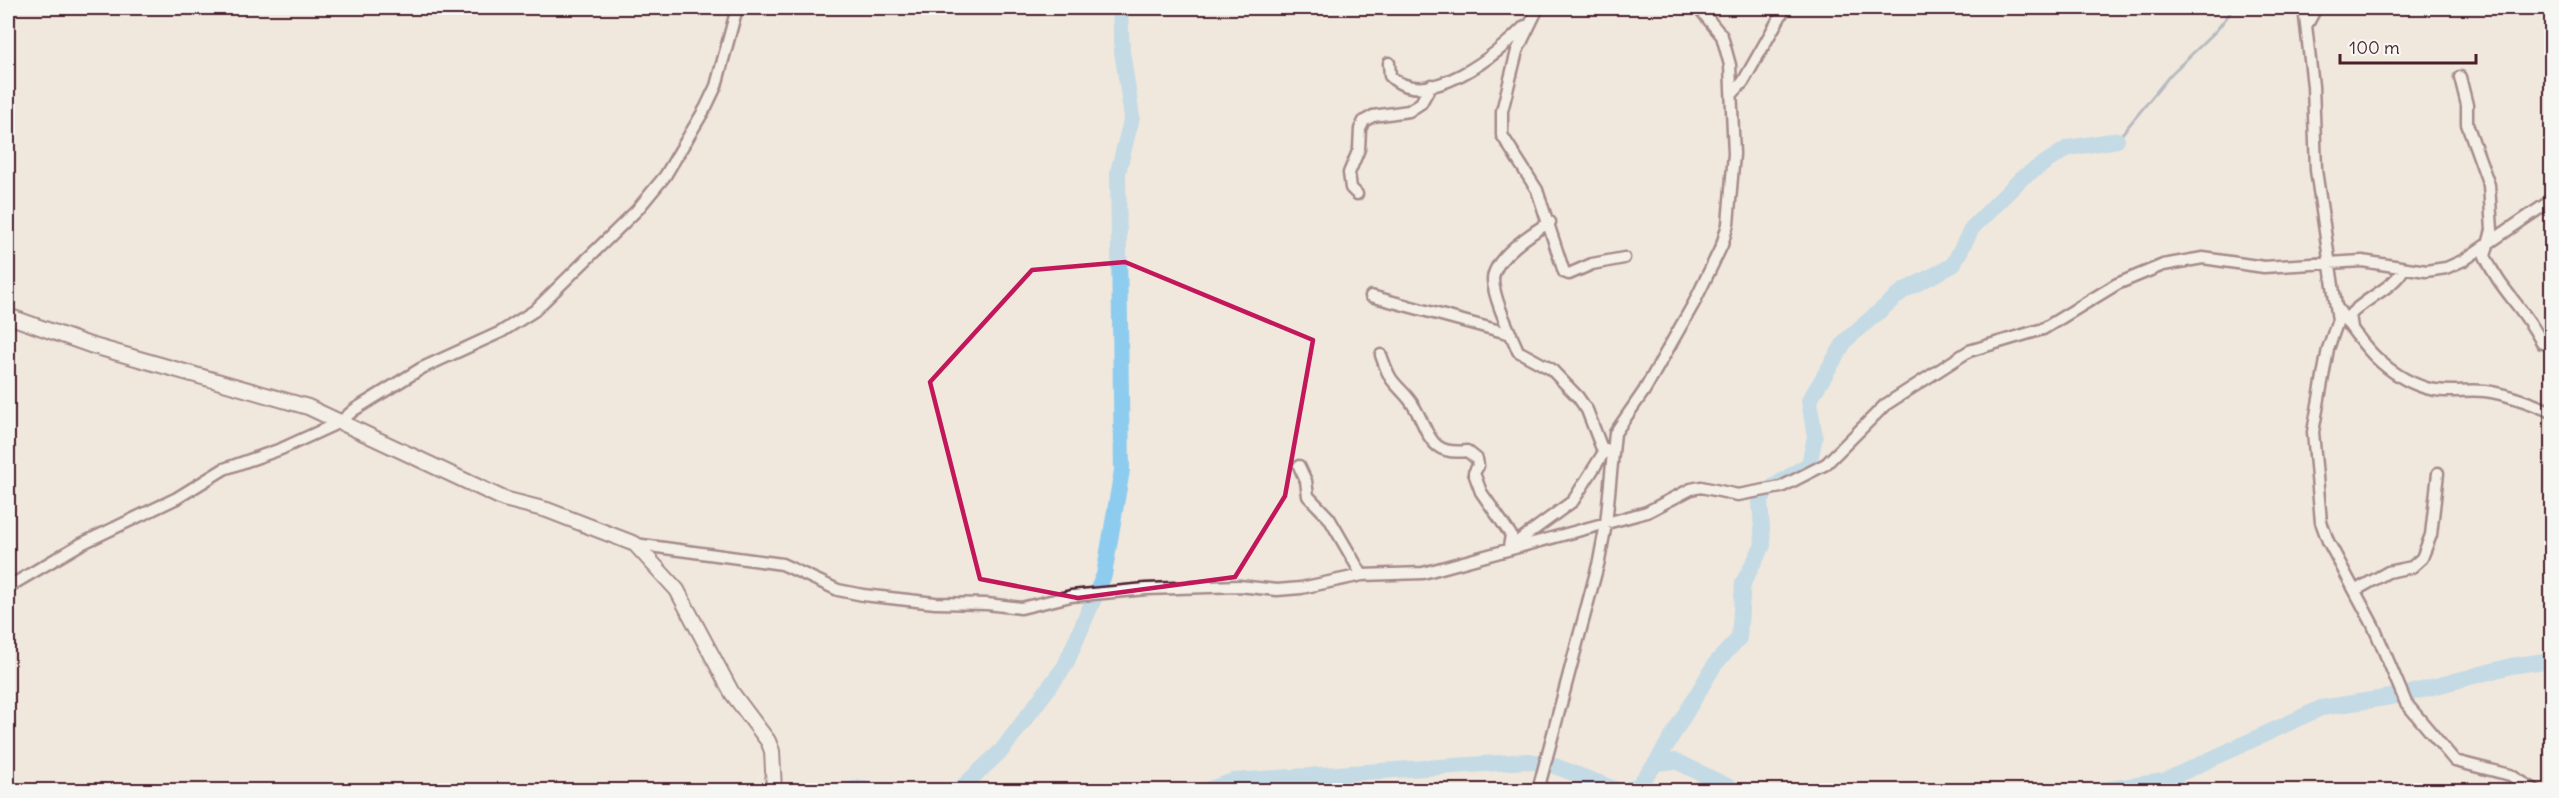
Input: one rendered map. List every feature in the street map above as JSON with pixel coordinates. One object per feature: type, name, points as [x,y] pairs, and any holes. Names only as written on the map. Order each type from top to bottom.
[{"type":"street","points":[[8,587],[81,544],[177,498],[224,469],[281,449],[340,422],[354,410],[422,368],[501,332],[534,311],[637,210],[665,177],[706,107],[723,64],[737,8]]},
{"type":"street","points":[[1538,8],[1517,51],[1502,111],[1502,135],[1537,190],[1550,222],[1564,272],[1569,274],[1592,264],[1624,258]]},
{"type":"street","points":[[1509,547],[1555,517],[1573,501],[1659,364],[1722,245],[1732,189],[1732,94],[1726,44],[1715,25],[1699,8]]},
{"type":"street","points":[[1732,94],[1743,82],[1785,8]]},
{"type":"street","points":[[2304,8],[2308,23]]},
{"type":"street","points":[[2316,8],[2305,35],[2313,86],[2316,170],[2338,309],[2338,320],[2328,349],[2319,396],[2313,447],[2321,522],[2328,541],[2356,590],[2406,703],[2414,716],[2455,761],[2510,775],[2535,790]]},
{"type":"street","points":[[1389,63],[1390,76],[1399,84],[1431,85],[1466,73],[1490,60],[1530,22]]},
{"type":"street","points":[[2460,77],[2467,105],[2467,124],[2489,185],[2492,230],[2485,256],[2509,297],[2532,322],[2542,343]]},
{"type":"street","points":[[1358,194],[1351,188],[1349,173],[1359,149],[1360,129],[1364,121],[1373,116],[1409,111],[1421,103],[1431,85]]},
{"type":"street","points":[[8,316],[98,348],[288,400],[340,422],[504,500],[547,510],[635,544],[736,560],[782,564],[838,590],[863,595],[935,603],[987,604],[1021,608],[1071,596],[1146,588],[1239,586],[1277,590],[1301,588],[1362,575],[1423,573],[1509,547],[1606,524],[1658,507],[1691,489],[1701,487],[1738,495],[1757,493],[1781,486],[1827,464],[1885,405],[1948,363],[1984,345],[2043,329],[2141,273],[2163,265],[2203,258],[2264,267],[2362,261],[2426,272],[2446,268],[2487,244],[2544,202],[2552,200]]},
{"type":"street","points":[[1550,222],[1527,236],[1510,252],[1498,266],[1493,280],[1518,351],[1551,369],[1578,398],[1587,410],[1604,454]]},
{"type":"street","points":[[2353,332],[2350,315],[2361,303],[2398,280],[2404,267]]},
{"type":"street","points":[[1371,296],[1511,334]]},
{"type":"street","points":[[2338,309],[2364,348],[2390,369],[2427,389],[2451,392],[2485,391],[2530,402],[2552,412]]},
{"type":"street","points":[[1381,355],[1391,378],[1415,408],[1424,432],[1437,447],[1446,452],[1472,453],[1477,459],[1478,466],[1474,473],[1480,492],[1511,535],[1509,547]]},
{"type":"street","points":[[1539,785],[1546,754],[1562,706],[1606,524],[1615,433]]},
{"type":"street","points":[[1299,466],[1306,480],[1308,496],[1329,518],[1362,575]]},
{"type":"street","points":[[2356,590],[2388,572],[2412,567],[2422,558],[2431,535],[2438,473]]},
{"type":"street","points":[[635,544],[677,590],[732,693],[768,741],[772,751],[774,790]]},
{"type":"highlighted area","points":[[1125,262],[1313,340],[1285,496],[1235,577],[1078,598],[980,579],[930,382],[1032,270]]},
{"type":"waterway","points":[[118,8],[134,13]]},
{"type":"waterway","points":[[959,790],[1002,750],[1065,666],[1104,575],[1122,470],[1118,172],[1132,117],[1122,51],[1120,8]]},
{"type":"waterway","points":[[2117,140],[2171,74],[2215,32],[2234,8]]},
{"type":"waterway","points":[[1656,763],[1715,664],[1739,638],[1743,583],[1763,545],[1760,500],[1768,490],[1809,464],[1815,437],[1809,401],[1846,340],[1903,291],[1953,265],[1972,228],[2023,177],[2068,148],[2117,140]]},
{"type":"waterway","points":[[2103,790],[2164,781],[2321,708],[2403,695],[2511,666],[2552,660]]},
{"type":"waterway","points":[[1207,790],[1233,781],[1528,761],[1552,765],[1617,790]]},
{"type":"waterway","points":[[1629,790],[1639,785],[1656,763],[1676,761],[1735,790]]},
{"type":"waterway","points":[[851,790],[858,788],[871,790]]}]
